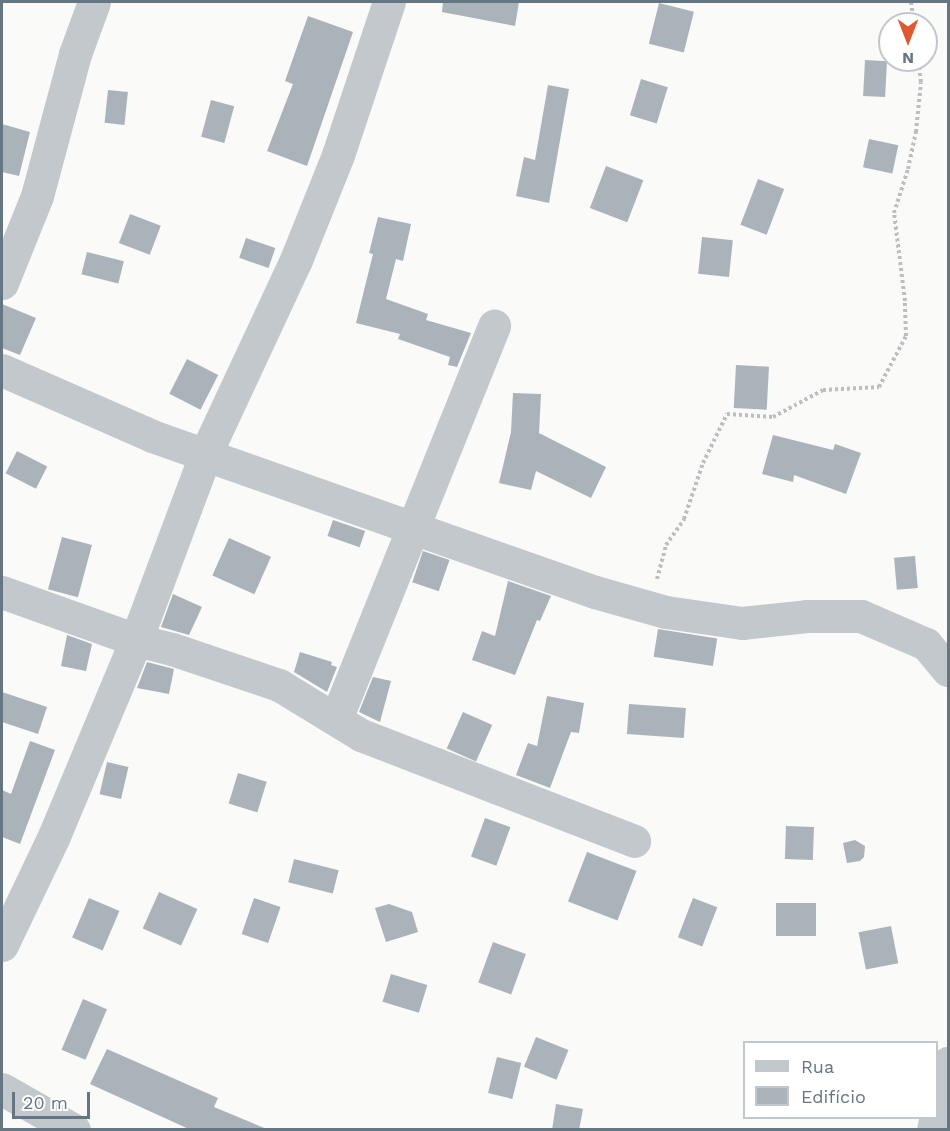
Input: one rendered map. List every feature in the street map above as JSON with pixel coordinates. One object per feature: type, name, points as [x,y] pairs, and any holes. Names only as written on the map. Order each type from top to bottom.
[{"type":"street","points":[[2,284],[37,196],[75,54],[94,2]]},
{"type":"street","points":[[2,945],[54,836],[136,640],[205,455],[296,260],[338,155],[389,2]]},
{"type":"street","points":[[336,719],[494,325]]},
{"type":"street","points":[[2,370],[152,436],[413,530],[595,592],[648,607],[742,623],[807,616],[861,616],[926,644],[948,670]]},
{"type":"street","points":[[2,592],[136,640],[172,649],[279,685],[361,735],[634,841]]},
{"type":"street","points":[[938,1108],[948,1063]]},
{"type":"street","points":[[2,1089],[74,1130]]},
{"type":"path","points":[[648,607],[666,545],[684,519],[703,463],[727,414],[773,417],[823,390],[879,387],[906,336],[894,213],[908,169],[916,132],[921,82],[920,72]]},
{"type":"building","points":[[443,2],[519,2],[515,26],[442,12]]},
{"type":"building","points":[[659,3],[694,12],[684,52],[649,44]]},
{"type":"building","points":[[308,16],[353,32],[307,166],[267,151],[293,84],[285,81]]},
{"type":"building","points":[[865,60],[878,61],[878,72],[886,72],[885,97],[863,96]]},
{"type":"building","points":[[641,79],[668,87],[657,124],[630,115]]},
{"type":"building","points":[[548,85],[569,89],[549,203],[516,196],[524,157],[535,160]]},
{"type":"building","points":[[108,90],[128,92],[124,125],[105,123]]},
{"type":"building","points":[[211,100],[234,106],[224,143],[201,137]]},
{"type":"building","points":[[2,124],[30,132],[19,176],[2,172]]},
{"type":"building","points":[[869,139],[898,145],[892,174],[863,167]]},
{"type":"building","points":[[606,166],[643,180],[627,222],[590,208]]},
{"type":"building","points":[[758,179],[784,189],[767,235],[740,225]]},
{"type":"building","points":[[130,214],[161,226],[150,255],[119,243]]},
{"type":"building","points":[[378,217],[411,224],[403,261],[396,259],[386,299],[428,314],[426,320],[471,333],[457,367],[448,365],[450,357],[398,339],[400,334],[356,323],[373,254],[369,253]]},
{"type":"building","points":[[702,237],[733,240],[729,277],[698,274]]},
{"type":"building","points":[[246,238],[275,248],[268,268],[239,258]]},
{"type":"building","points":[[87,252],[124,261],[118,284],[81,274]]},
{"type":"building","points":[[2,304],[36,318],[20,355],[2,348]]},
{"type":"building","points":[[187,359],[218,375],[200,410],[169,394]]},
{"type":"building","points":[[736,365],[769,367],[767,410],[734,408]]},
{"type":"building","points":[[513,393],[541,394],[539,433],[606,467],[591,498],[536,471],[531,490],[499,483],[511,432]]},
{"type":"building","points":[[773,435],[833,450],[835,444],[861,453],[846,494],[794,475],[793,482],[762,474]]},
{"type":"building","points":[[17,451],[47,466],[36,489],[6,473]]},
{"type":"building","points":[[333,520],[365,531],[360,547],[327,536]]},
{"type":"building","points":[[62,537],[92,545],[78,597],[48,589]]},
{"type":"building","points":[[229,538],[271,557],[254,594],[212,575]]},
{"type":"building","points":[[423,551],[449,560],[439,591],[412,582]]},
{"type":"building","points":[[915,556],[918,588],[897,590],[894,558]]},
{"type":"building","points":[[508,581],[551,596],[540,621],[537,620],[515,675],[472,660],[482,631],[495,636]]},
{"type":"building","points":[[173,594],[202,607],[189,635],[161,627]]},
{"type":"building","points":[[658,629],[717,638],[713,666],[654,657]]},
{"type":"building","points":[[67,635],[92,644],[86,671],[61,666]]},
{"type":"building","points":[[300,652],[332,662],[331,665],[337,667],[327,692],[294,672]]},
{"type":"building","points":[[147,662],[174,669],[169,694],[137,688]]},
{"type":"building","points":[[373,677],[391,681],[380,722],[359,712]]},
{"type":"building","points":[[2,692],[47,707],[38,734],[2,722]]},
{"type":"building","points":[[547,696],[584,703],[579,733],[571,732],[550,788],[516,775],[528,743],[537,746]]},
{"type":"building","points":[[629,704],[686,708],[684,738],[627,734]]},
{"type":"building","points":[[463,712],[492,725],[476,762],[447,749]]},
{"type":"building","points":[[30,741],[55,750],[20,844],[2,837],[2,790],[11,794]]},
{"type":"building","points":[[107,762],[128,767],[121,799],[100,794]]},
{"type":"building","points":[[238,773],[267,782],[257,812],[229,804]]},
{"type":"building","points":[[485,818],[510,827],[496,866],[471,857]]},
{"type":"building","points":[[786,826],[814,827],[813,860],[785,859]]},
{"type":"building","points":[[855,840],[865,846],[864,857],[860,861],[847,863],[843,843]]},
{"type":"building","points":[[587,852],[636,871],[617,920],[568,901]]},
{"type":"building","points":[[294,859],[339,870],[333,893],[288,882]]},
{"type":"building","points":[[159,892],[197,909],[181,946],[143,929]]},
{"type":"building","points":[[89,898],[119,911],[103,950],[72,938]]},
{"type":"building","points":[[254,898],[280,907],[268,943],[242,934]]},
{"type":"building","points":[[693,898],[717,907],[702,947],[678,937]]},
{"type":"building","points":[[776,903],[816,903],[816,936],[776,936]]},
{"type":"building","points":[[389,904],[412,912],[418,932],[386,942],[375,908]]},
{"type":"building","points":[[891,926],[898,963],[866,970],[859,932]]},
{"type":"building","points":[[493,942],[526,954],[511,994],[478,982]]},
{"type":"building","points":[[391,974],[427,985],[419,1013],[383,1002]]},
{"type":"building","points":[[83,999],[107,1009],[85,1060],[62,1050]]},
{"type":"building","points":[[536,1037],[568,1050],[556,1080],[524,1067]]},
{"type":"building","points":[[107,1049],[218,1098],[214,1107],[269,1130],[191,1130],[90,1084]]},
{"type":"building","points":[[497,1057],[521,1063],[512,1099],[488,1093]]},
{"type":"building","points":[[556,1104],[583,1109],[579,1130],[552,1130]]}]
